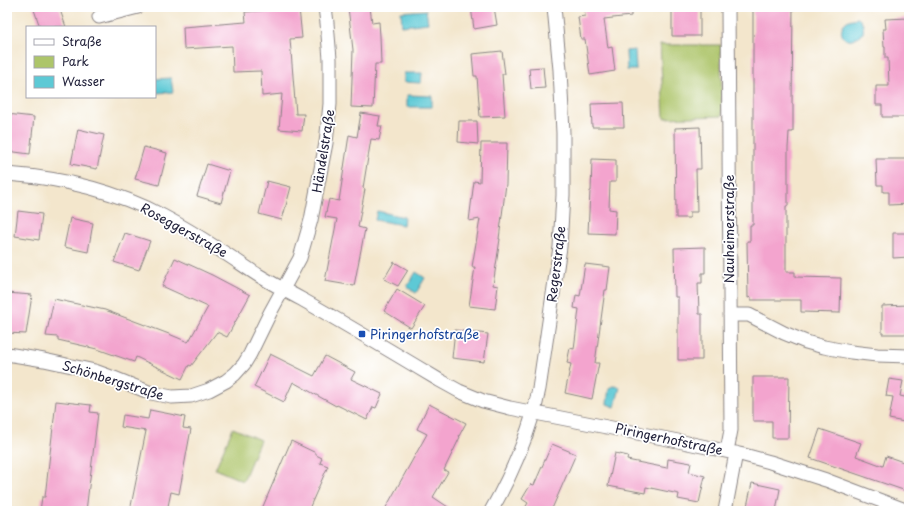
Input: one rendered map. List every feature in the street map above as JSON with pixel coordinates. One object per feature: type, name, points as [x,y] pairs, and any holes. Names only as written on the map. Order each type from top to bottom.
[{"type":"street","points":[[99,17],[138,7]]},
{"type":"street","name":"Händelstraße","points":[[284,289],[300,258],[311,220],[326,143],[330,104],[330,66],[325,7]]},
{"type":"street","name":"Regerstraße","points":[[491,511],[512,468],[534,412],[539,390],[560,247],[563,195],[563,133],[560,70],[554,7]]},
{"type":"street","name":"Nauheimerstraße","points":[[725,511],[731,452],[728,7]]},
{"type":"street","name":"Roseggerstraße","points":[[7,174],[23,175],[82,186],[102,191],[143,206],[199,236],[258,275],[284,289]]},
{"type":"street","name":"Schönbergstraße","points":[[7,354],[95,371],[151,393],[172,397],[191,396],[209,390],[226,381],[244,364],[284,289]]},
{"type":"street","name":"Piringerhofstraße","points":[[284,289],[439,380],[459,391],[483,401],[510,408],[731,452],[770,462],[819,478],[908,511]]},
{"type":"street","points":[[730,315],[749,315],[784,333],[806,342],[824,347],[852,352],[909,356]]},
{"type":"green space","points":[[660,45],[721,45],[722,116],[664,118]]},
{"type":"green space","points":[[233,428],[260,440],[243,481],[215,469]]},
{"type":"water","points":[[426,10],[428,23],[402,26],[401,12]]},
{"type":"water","points":[[858,18],[863,25],[863,33],[852,40],[845,39],[841,31],[842,28],[849,20]]},
{"type":"water","points":[[635,50],[636,70],[627,70],[626,51]]},
{"type":"water","points":[[404,73],[422,73],[421,83],[404,82]]},
{"type":"water","points":[[171,78],[173,92],[156,93],[156,79]]},
{"type":"water","points":[[407,95],[432,96],[432,107],[407,107]]},
{"type":"water","points":[[377,211],[404,217],[403,225],[375,220]]},
{"type":"water","points":[[416,272],[425,278],[416,293],[407,287]]},
{"type":"water","points":[[613,386],[620,387],[615,407],[607,404],[609,388]]},
{"type":"building","points":[[33,7],[59,7],[66,26],[40,26]]},
{"type":"building","points":[[348,7],[370,7],[372,23],[379,22],[381,64],[375,64],[373,108],[351,107],[353,50]]},
{"type":"building","points":[[471,7],[494,7],[497,25],[474,29]]},
{"type":"building","points":[[584,7],[631,7],[631,16],[604,19],[608,48],[612,47],[615,71],[590,75],[585,39],[581,39],[578,17],[585,16]]},
{"type":"building","points":[[672,7],[700,7],[700,36],[672,36]]},
{"type":"building","points":[[753,7],[793,7],[793,132],[789,132],[788,148],[786,272],[795,272],[795,277],[841,278],[840,313],[801,312],[801,300],[751,300],[751,297],[748,298],[747,241],[750,241],[750,225],[753,225]]},
{"type":"building","points":[[299,8],[302,38],[290,39],[296,114],[304,114],[302,131],[279,129],[282,94],[262,96],[261,71],[233,72],[232,46],[184,49],[183,27],[246,22],[245,12]]},
{"type":"building","points":[[909,18],[909,117],[882,117],[882,105],[876,105],[876,86],[889,86],[888,58],[885,58],[884,47],[883,29],[886,29],[885,19]]},
{"type":"building","points":[[502,51],[505,74],[502,74],[505,116],[480,117],[477,76],[474,76],[472,54]]},
{"type":"building","points":[[543,67],[545,88],[531,89],[529,68]]},
{"type":"building","points":[[623,103],[624,127],[592,127],[591,104]]},
{"type":"building","points":[[361,113],[380,116],[378,126],[382,126],[379,140],[371,139],[363,188],[365,189],[358,227],[365,229],[354,286],[325,281],[337,219],[325,217],[329,199],[339,201],[349,135],[357,137]]},
{"type":"building","points":[[7,114],[34,117],[30,154],[7,151]]},
{"type":"building","points":[[459,121],[477,121],[478,144],[458,142]]},
{"type":"building","points":[[700,127],[701,169],[696,169],[697,212],[690,212],[690,218],[676,218],[675,128]]},
{"type":"building","points":[[78,129],[104,135],[97,169],[71,164]]},
{"type":"building","points":[[481,143],[507,143],[506,184],[493,285],[498,286],[495,309],[469,306],[475,267],[472,267],[480,219],[469,221],[474,181],[480,182]]},
{"type":"building","points":[[144,147],[167,153],[159,185],[135,179]]},
{"type":"building","points":[[592,159],[616,160],[616,182],[610,182],[609,209],[616,210],[615,234],[588,233]]},
{"type":"building","points":[[876,159],[909,159],[909,204],[889,205],[889,192],[883,192],[883,185],[877,185]]},
{"type":"building","points":[[207,164],[230,171],[221,203],[197,196]]},
{"type":"building","points":[[267,181],[291,187],[282,220],[259,214]]},
{"type":"building","points":[[18,211],[42,214],[39,240],[15,236]]},
{"type":"building","points":[[70,218],[93,223],[88,252],[64,247]]},
{"type":"building","points":[[125,233],[150,241],[139,270],[114,262]]},
{"type":"building","points":[[893,233],[909,233],[909,257],[893,258]]},
{"type":"building","points":[[705,247],[705,273],[702,273],[702,283],[698,283],[699,314],[702,314],[702,360],[678,360],[678,297],[675,297],[674,248]]},
{"type":"building","points":[[175,258],[250,295],[227,337],[217,332],[191,366],[189,365],[182,379],[136,357],[134,362],[97,349],[58,340],[58,337],[46,336],[54,299],[105,310],[188,342],[208,307],[162,286]]},
{"type":"building","points":[[394,262],[408,270],[398,286],[384,279]]},
{"type":"building","points":[[585,264],[610,267],[607,290],[605,290],[595,363],[599,363],[592,399],[565,393],[571,364],[567,363],[570,348],[574,349],[579,309],[574,308],[576,295],[580,296]]},
{"type":"building","points":[[397,289],[425,306],[411,328],[384,311]]},
{"type":"building","points":[[7,293],[32,295],[26,334],[7,333]]},
{"type":"building","points":[[909,305],[909,334],[882,334],[882,306]]},
{"type":"building","points":[[455,330],[488,334],[484,362],[452,358]]},
{"type":"building","points":[[270,354],[314,376],[325,356],[355,372],[351,379],[382,394],[376,408],[373,407],[367,420],[337,405],[336,406],[293,382],[284,402],[254,387]]},
{"type":"building","points":[[753,377],[789,377],[788,438],[772,438],[772,421],[753,421]]},
{"type":"building","points":[[889,379],[903,381],[900,396],[909,398],[909,423],[889,419],[893,397],[886,396]]},
{"type":"building","points":[[56,401],[91,405],[90,412],[98,413],[86,511],[40,511],[42,497],[45,497]]},
{"type":"building","points":[[429,404],[466,423],[444,470],[448,472],[433,497],[454,511],[384,511],[427,434],[417,429]]},
{"type":"building","points":[[150,410],[185,417],[183,428],[191,429],[179,494],[171,492],[167,511],[130,511],[146,431],[121,427],[123,415],[148,419]]},
{"type":"building","points":[[820,429],[861,443],[856,456],[883,466],[886,456],[909,464],[909,492],[810,458]]},
{"type":"building","points":[[291,441],[316,453],[316,455],[322,458],[320,463],[328,466],[308,511],[261,511]]},
{"type":"building","points":[[552,444],[576,454],[551,511],[523,511],[528,503],[522,499],[531,484],[534,485]]},
{"type":"building","points":[[615,453],[628,456],[627,460],[667,468],[668,459],[691,463],[689,472],[705,476],[699,503],[678,499],[679,494],[646,487],[645,493],[608,486]]},
{"type":"building","points":[[752,483],[780,489],[776,511],[746,511]]},
{"type":"place","name":"Piringerhofstraße","points":[[362,334]]}]
